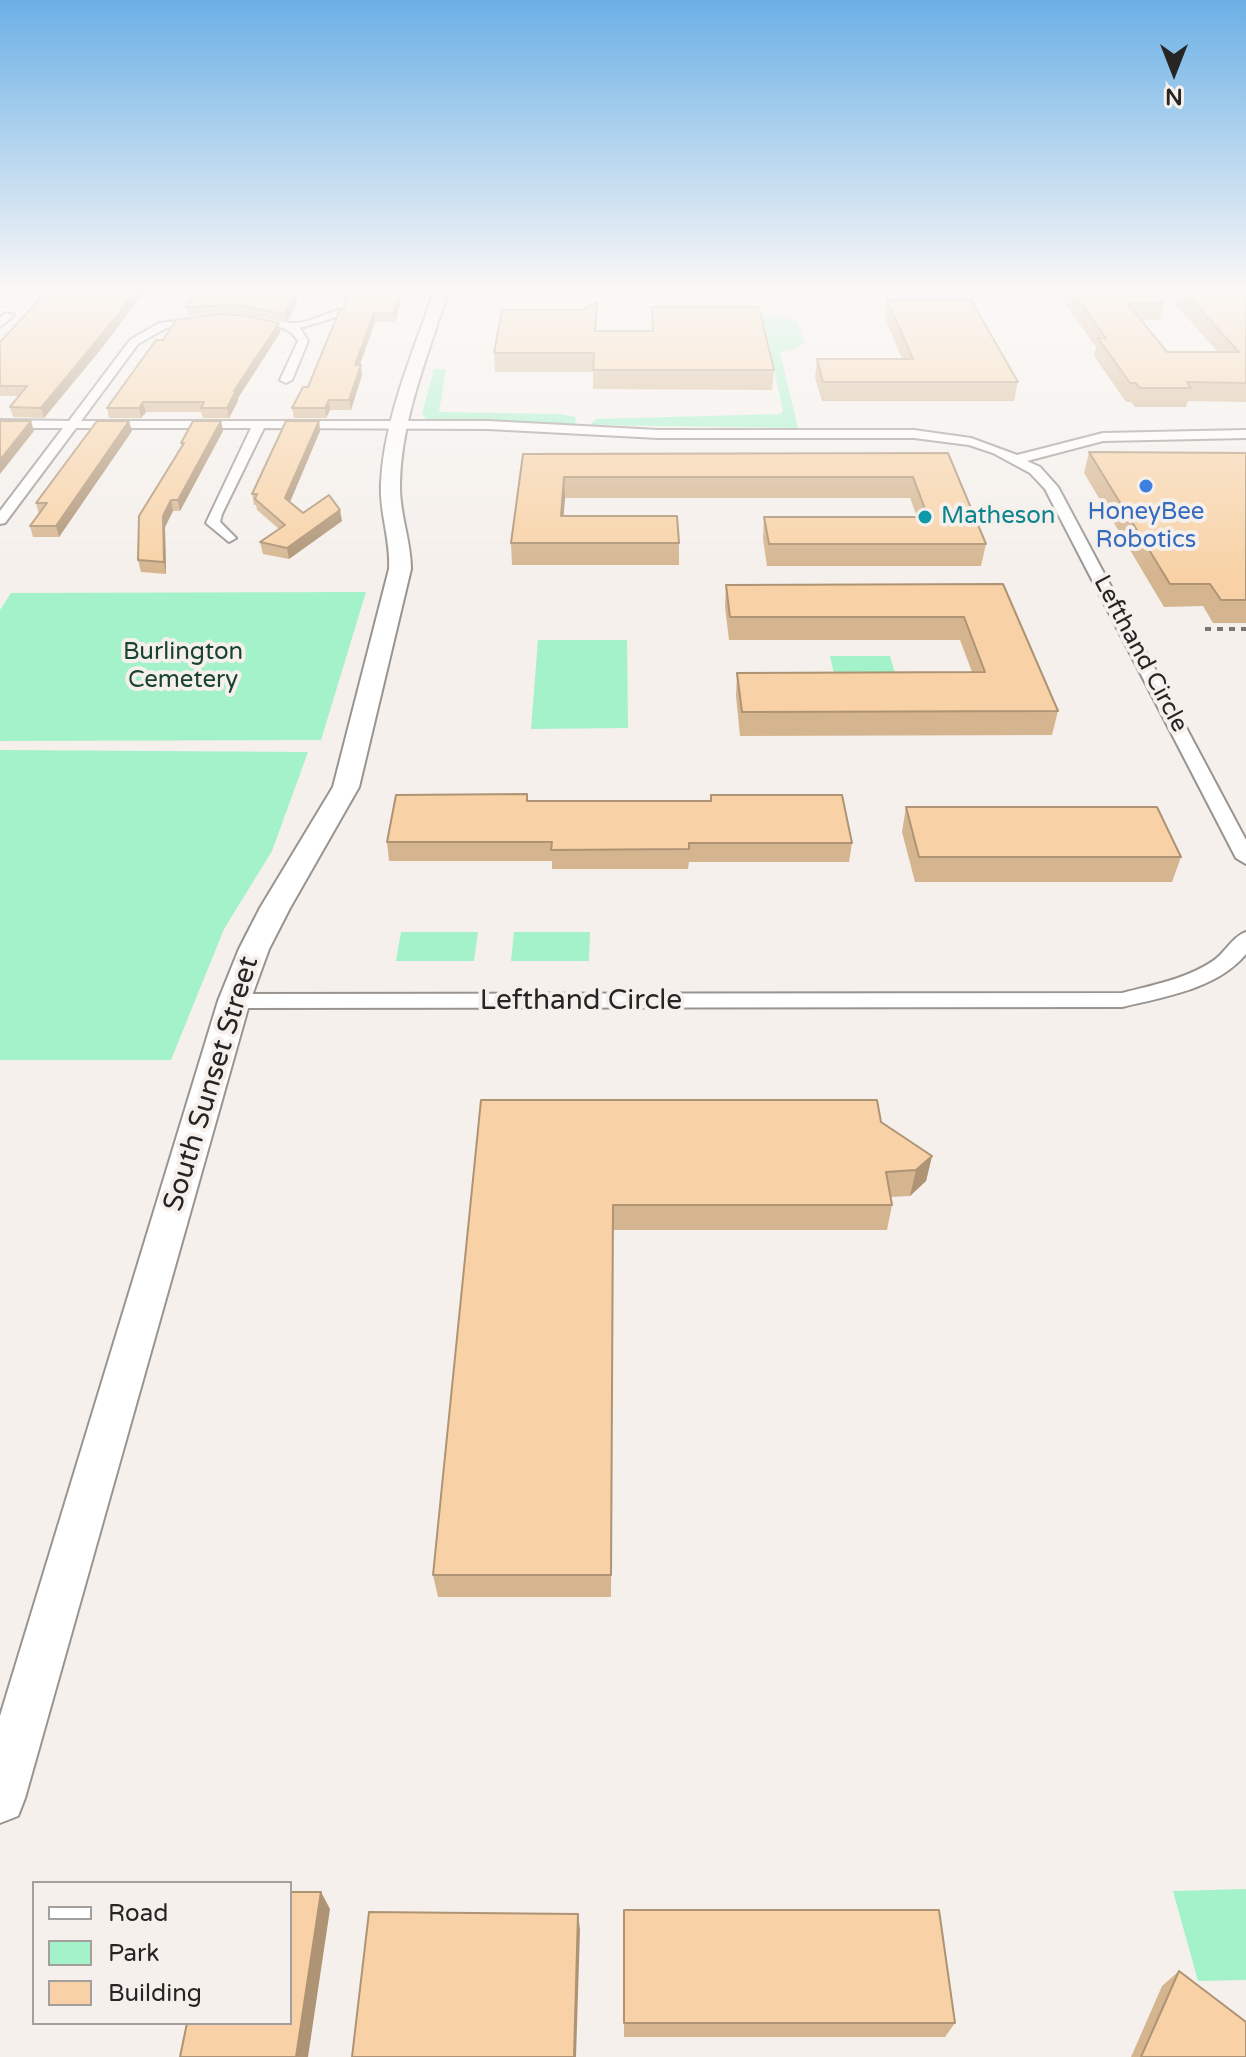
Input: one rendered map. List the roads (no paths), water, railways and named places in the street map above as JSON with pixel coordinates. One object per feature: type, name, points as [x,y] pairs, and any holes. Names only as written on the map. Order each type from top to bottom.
[{"type":"street","points":[[0,520],[102,384]]},
{"type":"street","name":"South Sunset Street","points":[[0,1798],[234,1001],[254,949],[275,908],[346,787],[400,569],[399,535],[390,487],[414,384]]},
{"type":"street","name":"Lefthand Circle","points":[[0,424],[500,425],[658,434],[914,434],[971,442],[1018,459],[1051,487],[1246,858]]},
{"type":"street","points":[[229,538],[213,523],[215,514],[259,425]]},
{"type":"street","points":[[1018,459],[1103,437],[1246,434]]},
{"type":"street","name":"Lefthand Circle","points":[[234,1001],[1122,1000],[1193,980],[1221,965],[1246,939]]},
{"type":"railway","points":[[1205,629],[1246,629]]},
{"type":"place","name":"HoneyBee Robotics","points":[[1146,486]]},
{"type":"place","name":"Matheson","points":[[925,517]]},
{"type":"park label","name":"Burlington Cemetery","points":[[183,667]]}]
